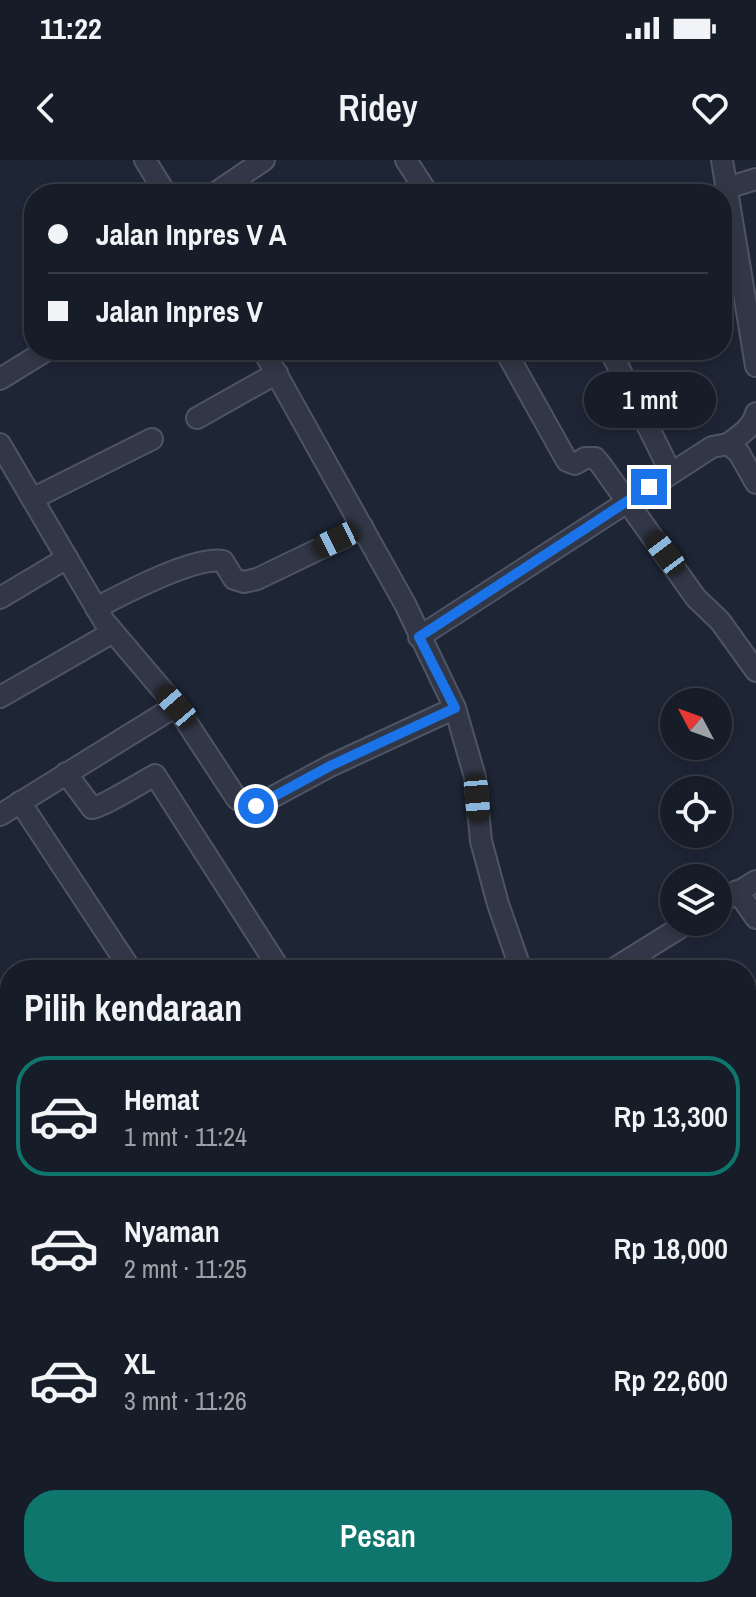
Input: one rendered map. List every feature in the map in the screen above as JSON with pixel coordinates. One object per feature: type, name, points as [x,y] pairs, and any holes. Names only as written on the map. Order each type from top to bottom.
[{"type":"street","points":[[145,160],[160,184]]},
{"type":"street","points":[[229,184],[264,160]]},
{"type":"street","points":[[406,160],[422,184]]},
{"type":"street","points":[[722,160],[726,184]]},
{"type":"street","points":[[732,186],[756,179]]},
{"type":"street","points":[[732,230],[752,315],[756,366]]},
{"type":"street","points":[[0,379],[31,360]]},
{"type":"street","points":[[197,418],[268,360]]},
{"type":"street","points":[[274,360],[405,604],[455,708],[475,777],[481,841],[518,960]]},
{"type":"street","points":[[511,360],[567,461],[575,464],[585,458],[595,458],[696,598],[720,621],[756,671]]},
{"type":"street","points":[[615,360],[671,473]]},
{"type":"street","points":[[419,637],[712,447],[728,444],[742,434],[755,419],[756,413]]},
{"type":"street","points":[[32,499],[152,439]]},
{"type":"street","points":[[0,444],[104,621],[176,706],[237,799],[256,806],[330,766],[455,708]]},
{"type":"street","points":[[728,444],[739,453],[756,483]]},
{"type":"street","points":[[0,697],[104,621],[134,589],[209,560],[223,561],[234,579],[244,582],[257,579],[363,528]]},
{"type":"street","points":[[0,598],[67,558]]},
{"type":"street","points":[[0,815],[176,706]]},
{"type":"street","points":[[66,773],[92,808],[100,807],[122,791],[155,775],[274,960]]},
{"type":"street","points":[[20,802],[124,960]]},
{"type":"street","points":[[732,894],[756,881]]},
{"type":"street","points":[[737,891],[756,918]]},
{"type":"street","points":[[628,960],[667,936]]},
{"type":"route","points":[[256,806],[330,766],[455,708],[419,637],[649,487]]}]
